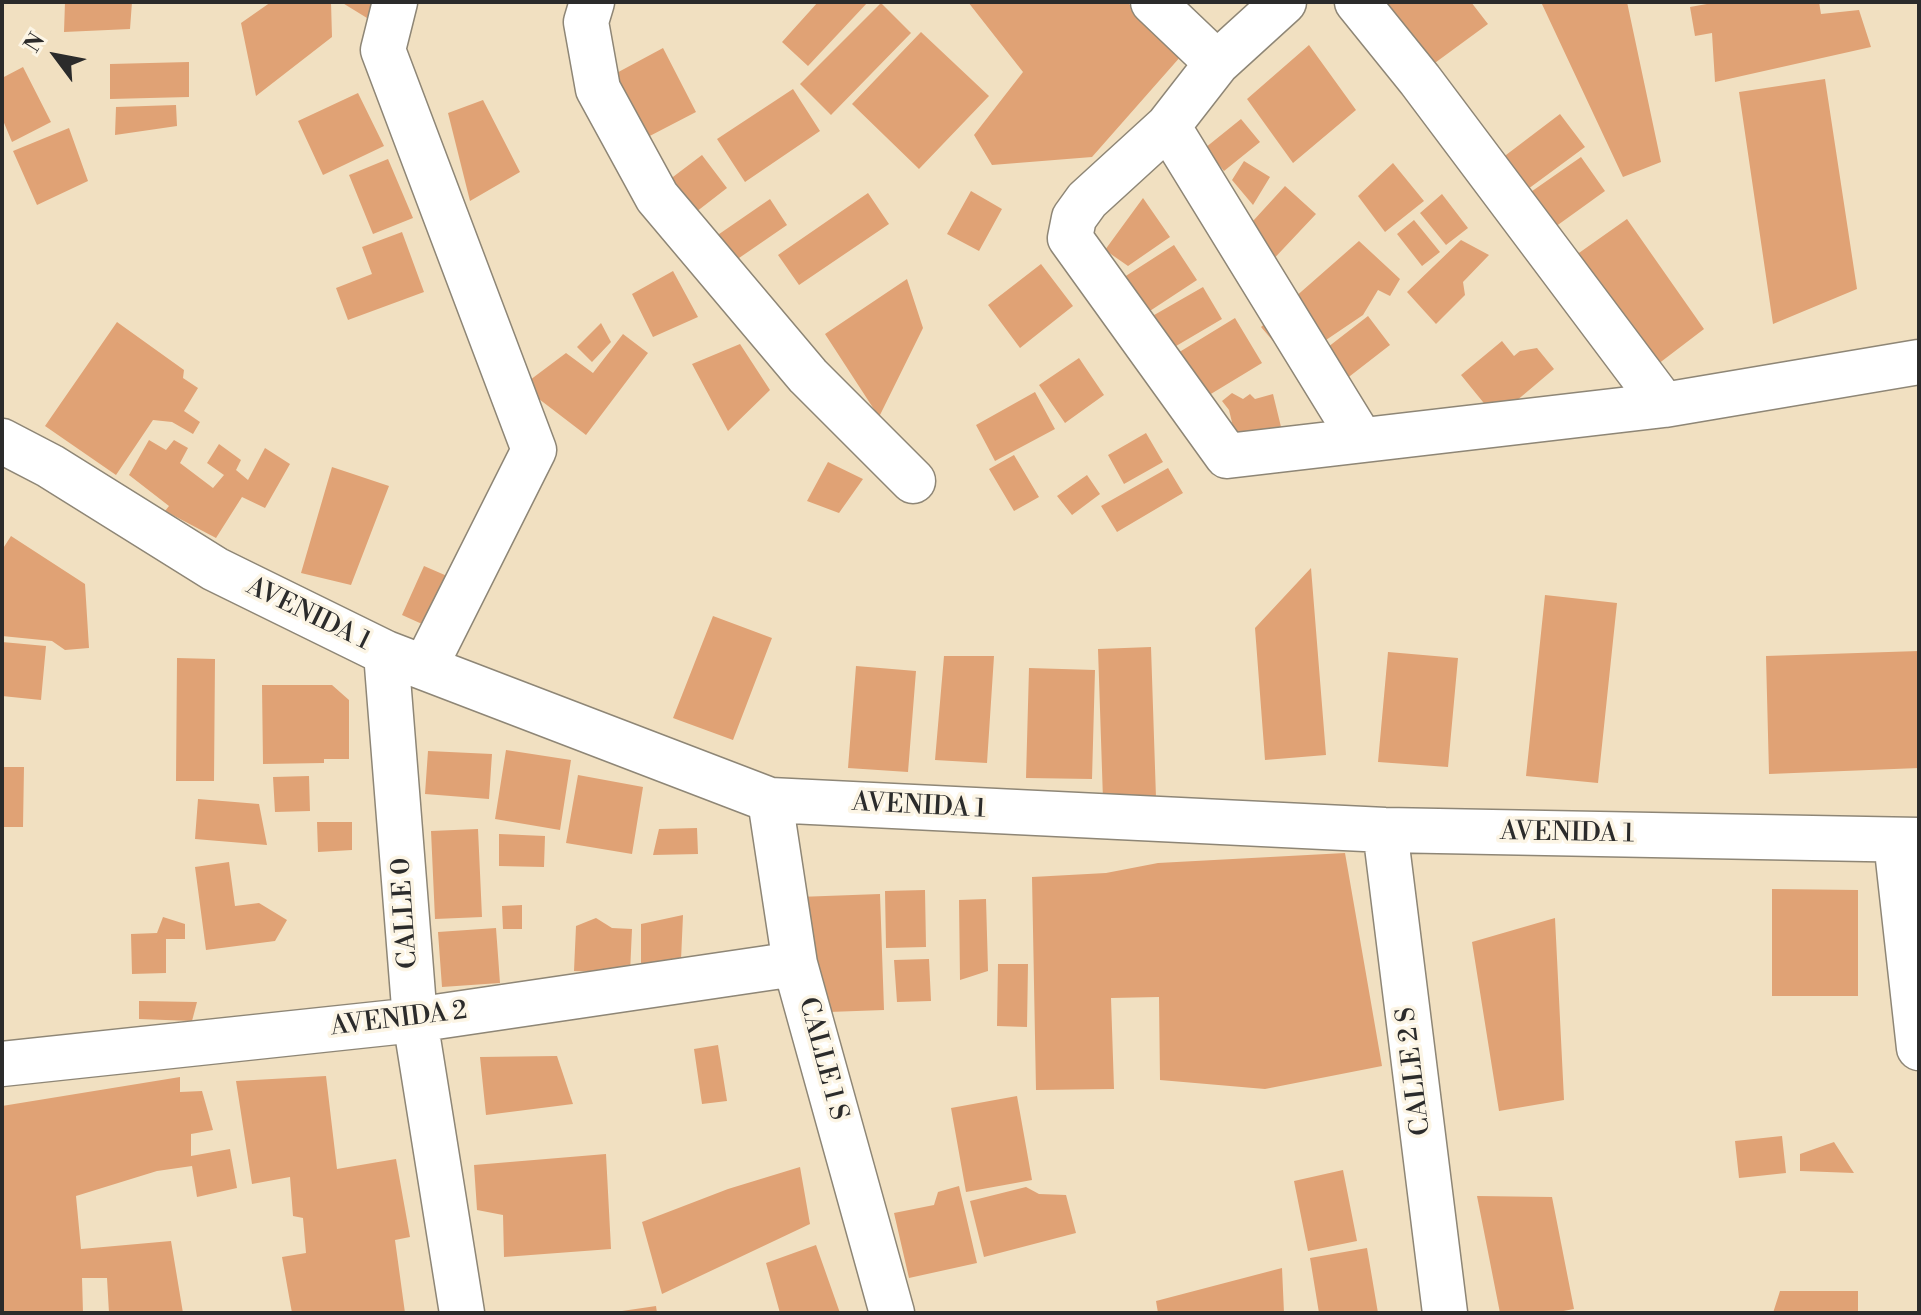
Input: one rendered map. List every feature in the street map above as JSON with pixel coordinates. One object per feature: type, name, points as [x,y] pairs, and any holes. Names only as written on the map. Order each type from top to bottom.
[{"type":"street","points":[[395,2],[383,50],[534,450],[406,660]]},
{"type":"street","points":[[592,2],[586,22],[598,89],[657,197],[808,376],[913,481]]},
{"type":"street","points":[[1153,2],[1217,63]]},
{"type":"street","points":[[1284,2],[1217,63],[1168,126],[1087,200],[1074,218],[1070,238],[1227,456],[1664,405],[1919,362]]},
{"type":"street","points":[[1357,2],[1420,80],[1664,405]]},
{"type":"street","points":[[1168,126],[1361,440]]},
{"type":"street","name":"AVENIDA 1","points":[[2,441],[50,466],[215,569],[406,660],[770,800],[1385,830],[1908,840]]},
{"type":"street","name":"CALLE 0","points":[[406,660],[415,1020],[462,1313]]},
{"type":"street","name":"CALLE 1 S","points":[[770,800],[795,964],[892,1313]]},
{"type":"street","name":"CALLE 2 S","points":[[1385,830],[1445,1313]]},
{"type":"street","points":[[1908,840],[1919,1048]]},
{"type":"street","name":"AVENIDA 2","points":[[2,1064],[415,1020],[795,964]]},
{"type":"building","points":[[65,2],[132,2],[130,29],[64,32]]},
{"type":"building","points":[[271,2],[331,2],[332,37],[256,96],[241,23]]},
{"type":"building","points":[[341,2],[374,2],[367,18]]},
{"type":"building","points":[[818,2],[868,2],[808,66],[782,42]]},
{"type":"building","points":[[968,2],[1127,2],[1181,56],[1092,157],[992,165],[974,135],[1023,72]]},
{"type":"building","points":[[1379,2],[1471,2],[1488,24],[1428,68]]},
{"type":"building","points":[[1541,2],[1627,2],[1661,162],[1623,177]]},
{"type":"building","points":[[1718,2],[1819,2],[1821,14],[1859,10],[1871,47],[1715,82],[1712,33],[1695,36],[1690,7]]},
{"type":"building","points":[[881,3],[911,33],[831,115],[800,84]]},
{"type":"building","points":[[921,32],[989,96],[919,169],[852,104]]},
{"type":"building","points":[[1309,45],[1356,110],[1293,163],[1247,99]]},
{"type":"building","points":[[663,48],[696,112],[642,140],[611,76]]},
{"type":"building","points":[[189,62],[189,97],[110,99],[110,64]]},
{"type":"building","points":[[23,67],[51,122],[12,142],[2,118],[2,78]]},
{"type":"building","points":[[1825,79],[1857,289],[1773,324],[1739,92]]},
{"type":"building","points":[[793,89],[820,131],[745,182],[717,139]]},
{"type":"building","points":[[358,93],[384,146],[323,175],[298,121]]},
{"type":"building","points":[[483,100],[520,172],[470,201],[448,113]]},
{"type":"building","points":[[176,105],[177,126],[115,135],[116,107]]},
{"type":"building","points":[[1560,114],[1585,147],[1505,206],[1481,174]]},
{"type":"building","points":[[1241,119],[1260,142],[1224,171],[1205,148]]},
{"type":"building","points":[[69,128],[88,181],[37,205],[13,151]]},
{"type":"building","points":[[702,155],[727,188],[687,219],[661,186]]},
{"type":"building","points":[[1581,157],[1605,191],[1530,245],[1505,210]]},
{"type":"building","points":[[388,159],[413,218],[373,234],[349,175]]},
{"type":"building","points":[[1244,161],[1270,177],[1253,205],[1232,180]]},
{"type":"building","points":[[1393,163],[1424,201],[1385,232],[1358,196]]},
{"type":"building","points":[[1285,186],[1316,214],[1251,283],[1221,256]]},
{"type":"building","points":[[971,191],[1002,209],[979,251],[947,234]]},
{"type":"building","points":[[868,193],[889,224],[799,285],[778,255]]},
{"type":"building","points":[[1442,194],[1468,228],[1446,245],[1420,213]]},
{"type":"building","points":[[1143,198],[1170,237],[1128,266],[1105,250]]},
{"type":"building","points":[[770,199],[787,225],[726,267],[709,241]]},
{"type":"building","points":[[1627,219],[1704,329],[1645,374],[1569,260]]},
{"type":"building","points":[[1414,220],[1440,252],[1422,266],[1397,234]]},
{"type":"building","points":[[402,232],[424,292],[348,320],[336,288],[372,274],[362,247]]},
{"type":"building","points":[[1461,240],[1489,255],[1463,282],[1465,295],[1436,324],[1407,292]]},
{"type":"building","points":[[1359,241],[1400,279],[1390,296],[1378,290],[1363,315],[1292,363],[1261,327]]},
{"type":"building","points":[[1174,245],[1197,280],[1127,326],[1104,290]]},
{"type":"building","points":[[1041,264],[1073,306],[1020,348],[988,305]]},
{"type":"building","points":[[673,271],[698,317],[653,337],[632,294]]},
{"type":"building","points":[[907,279],[923,328],[879,417],[825,334]]},
{"type":"building","points":[[1203,287],[1222,319],[1154,359],[1135,326]]},
{"type":"building","points":[[1368,316],[1390,345],[1323,397],[1301,368]]},
{"type":"building","points":[[1235,318],[1262,363],[1196,403],[1168,359]]},
{"type":"building","points":[[117,322],[184,370],[183,378],[198,388],[184,411],[200,422],[193,434],[172,422],[153,420],[116,475],[45,426]]},
{"type":"building","points":[[601,323],[611,342],[592,362],[577,347]]},
{"type":"building","points":[[623,334],[648,353],[586,435],[522,386],[566,353],[593,373]]},
{"type":"building","points":[[1502,341],[1514,356],[1520,351],[1537,348],[1554,369],[1496,418],[1461,375]]},
{"type":"building","points":[[740,344],[770,390],[728,431],[692,364]]},
{"type":"building","points":[[1079,358],[1104,395],[1065,423],[1039,385]]},
{"type":"building","points":[[1035,392],[1055,429],[995,461],[976,425]]},
{"type":"building","points":[[1232,393],[1243,399],[1250,394],[1255,399],[1273,394],[1282,431],[1237,443],[1229,410],[1222,401]]},
{"type":"building","points":[[1146,433],[1163,462],[1124,484],[1108,455]]},
{"type":"building","points":[[149,440],[166,450],[174,440],[188,448],[180,463],[213,488],[224,475],[207,463],[219,444],[241,460],[236,470],[248,480],[265,448],[290,464],[265,508],[242,497],[216,538],[165,511],[169,506],[129,475]]},
{"type":"building","points":[[1014,455],[1039,497],[1014,511],[989,469]]},
{"type":"building","points":[[828,462],[863,479],[839,513],[807,501]]},
{"type":"building","points":[[332,467],[389,486],[351,585],[301,573]]},
{"type":"building","points":[[1168,468],[1183,493],[1117,532],[1101,506]]},
{"type":"building","points":[[1087,475],[1100,494],[1072,515],[1057,496]]},
{"type":"building","points":[[11,536],[85,584],[89,648],[65,650],[52,641],[2,636],[2,550]]},
{"type":"building","points":[[424,566],[454,579],[431,628],[402,615]]},
{"type":"building","points":[[1311,568],[1326,755],[1265,760],[1255,628]]},
{"type":"building","points":[[1545,595],[1617,603],[1598,783],[1526,776]]},
{"type":"building","points":[[713,616],[772,638],[733,740],[673,718]]},
{"type":"building","points":[[2,642],[46,646],[41,700],[2,696]]},
{"type":"building","points":[[1151,647],[1156,798],[1103,800],[1098,649]]},
{"type":"building","points":[[1919,651],[1919,768],[1769,774],[1766,656]]},
{"type":"building","points":[[1388,652],[1458,658],[1448,767],[1378,762]]},
{"type":"building","points":[[944,656],[994,656],[987,763],[935,760]]},
{"type":"building","points":[[177,658],[215,659],[214,781],[176,781]]},
{"type":"building","points":[[856,666],[916,671],[908,772],[848,768]]},
{"type":"building","points":[[1029,668],[1095,670],[1092,779],[1026,778]]},
{"type":"building","points":[[262,685],[332,685],[349,700],[349,759],[324,759],[324,763],[263,764]]},
{"type":"building","points":[[506,750],[571,760],[560,830],[495,819]]},
{"type":"building","points":[[428,751],[492,754],[489,799],[425,794]]},
{"type":"building","points":[[2,767],[24,767],[23,827],[2,827]]},
{"type":"building","points":[[578,775],[643,787],[632,854],[566,843]]},
{"type":"building","points":[[309,776],[310,811],[275,812],[273,777]]},
{"type":"building","points":[[198,799],[259,804],[267,845],[195,839]]},
{"type":"building","points":[[317,822],[352,822],[352,850],[318,852]]},
{"type":"building","points":[[697,828],[698,854],[653,855],[659,829]]},
{"type":"building","points":[[478,829],[482,917],[435,919],[431,831]]},
{"type":"building","points":[[499,834],[545,836],[544,867],[499,866]]},
{"type":"building","points":[[1345,853],[1382,1066],[1265,1089],[1160,1080],[1159,997],[1111,998],[1114,1089],[1036,1090],[1032,877],[1106,873],[1158,863]]},
{"type":"building","points":[[229,862],[235,906],[259,903],[287,920],[275,941],[206,950],[195,867]]},
{"type":"building","points":[[1772,889],[1858,890],[1858,996],[1772,996]]},
{"type":"building","points":[[925,890],[926,947],[886,948],[885,891]]},
{"type":"building","points":[[880,894],[884,1010],[801,1013],[798,897]]},
{"type":"building","points":[[986,899],[988,971],[960,980],[959,900]]},
{"type":"building","points":[[522,905],[522,929],[503,929],[502,906]]},
{"type":"building","points":[[683,915],[681,960],[641,968],[641,924]]},
{"type":"building","points":[[163,917],[185,924],[185,939],[166,939],[166,973],[132,974],[131,934],[157,933]]},
{"type":"building","points":[[596,918],[612,928],[632,929],[630,973],[574,971],[576,926]]},
{"type":"building","points":[[1555,918],[1564,1100],[1499,1111],[1472,942]]},
{"type":"building","points":[[496,928],[500,983],[442,987],[438,932]]},
{"type":"building","points":[[929,959],[931,1001],[897,1002],[894,960]]},
{"type":"building","points":[[998,964],[1028,964],[1027,1027],[997,1026]]},
{"type":"building","points":[[139,1001],[197,1002],[192,1021],[139,1019]]},
{"type":"building","points":[[718,1045],[727,1101],[702,1104],[694,1049]]},
{"type":"building","points":[[557,1056],[573,1104],[486,1115],[480,1057]]},
{"type":"building","points":[[326,1076],[337,1169],[396,1159],[410,1237],[395,1240],[405,1313],[292,1313],[282,1257],[306,1253],[303,1218],[293,1216],[290,1177],[252,1184],[236,1081]]},
{"type":"building","points":[[180,1077],[180,1092],[202,1091],[213,1130],[191,1134],[191,1156],[230,1149],[237,1188],[197,1197],[192,1166],[157,1171],[76,1196],[81,1249],[171,1241],[183,1313],[109,1313],[107,1278],[82,1278],[83,1313],[2,1313],[2,1106]]},
{"type":"building","points":[[1017,1096],[1032,1180],[966,1192],[951,1108]]},
{"type":"building","points":[[1782,1136],[1786,1173],[1739,1178],[1735,1141]]},
{"type":"building","points":[[1834,1142],[1854,1173],[1800,1171],[1800,1154]]},
{"type":"building","points":[[606,1154],[611,1249],[504,1257],[503,1215],[477,1210],[474,1165]]},
{"type":"building","points":[[800,1167],[810,1224],[662,1294],[642,1222],[728,1189]]},
{"type":"building","points":[[1343,1170],[1357,1241],[1308,1251],[1294,1181]]},
{"type":"building","points":[[959,1186],[977,1263],[909,1278],[894,1213],[934,1205],[938,1192]]},
{"type":"building","points":[[1026,1187],[1039,1194],[1066,1195],[1076,1233],[984,1257],[970,1201]]},
{"type":"building","points":[[1477,1196],[1552,1197],[1574,1309],[1553,1313],[1500,1313]]},
{"type":"building","points":[[816,1245],[840,1313],[780,1313],[766,1263]]},
{"type":"building","points":[[1367,1248],[1378,1313],[1319,1313],[1310,1258]]},
{"type":"building","points":[[1282,1268],[1284,1313],[1158,1313],[1156,1301]]},
{"type":"building","points":[[1780,1291],[1858,1291],[1858,1313],[1773,1313]]},
{"type":"building","points":[[656,1306],[657,1313],[622,1313],[622,1311]]}]
